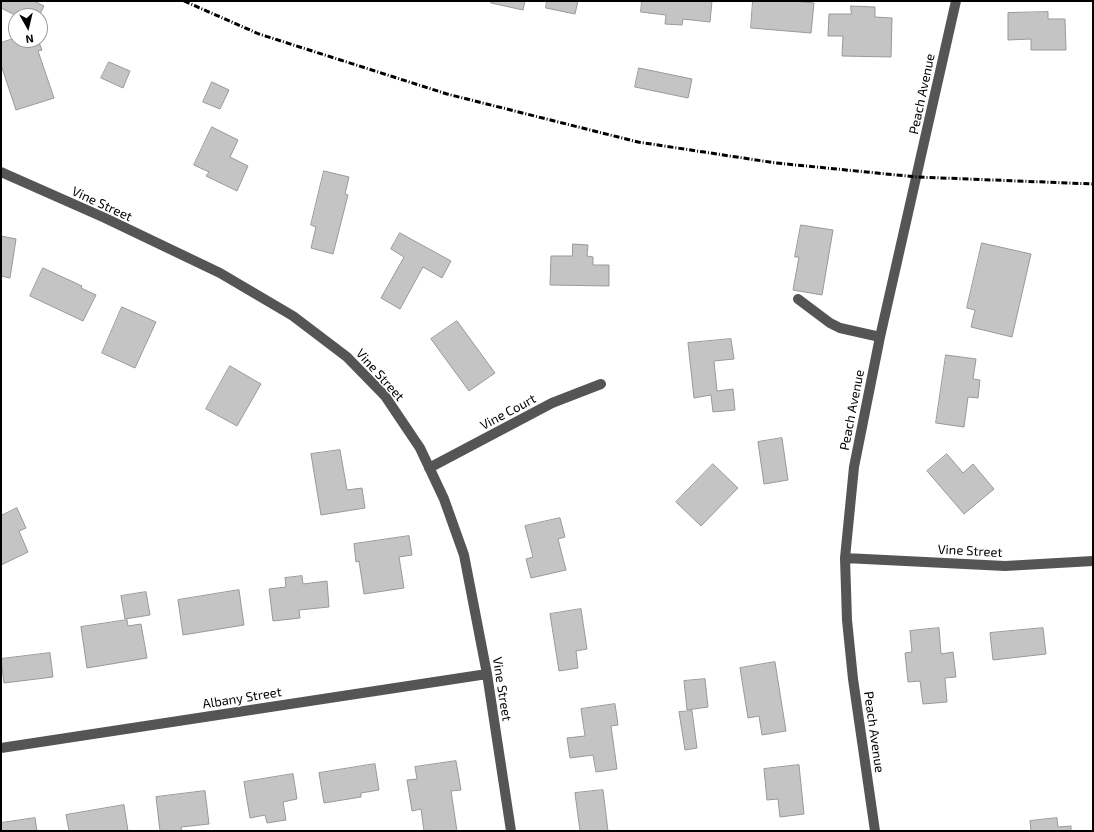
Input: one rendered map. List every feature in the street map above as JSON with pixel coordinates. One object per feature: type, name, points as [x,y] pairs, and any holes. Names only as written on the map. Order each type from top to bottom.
[{"type":"street","name":"Peach Avenue","points":[[875,831],[853,679],[847,620],[845,558],[854,467],[880,337],[956,1]]},
{"type":"street","name":"Vine Street","points":[[1,172],[104,218],[220,273],[293,316],[347,357],[385,396],[420,448],[444,499],[464,555],[487,674],[511,831]]},
{"type":"street","points":[[798,299],[830,323],[840,328],[880,337]]},
{"type":"street","name":"Vine Court","points":[[429,468],[552,403],[601,384]]},
{"type":"street","name":"Vine Street","points":[[845,558],[1004,566],[1093,561]]},
{"type":"street","name":"Albany Street","points":[[1,748],[487,674]]},
{"type":"building","points":[[2,1],[34,1],[44,6],[43,8],[8,8],[8,12],[1,8]]},
{"type":"building","points":[[491,1],[525,1],[523,10],[491,3]]},
{"type":"building","points":[[547,1],[578,1],[575,14],[546,8]]},
{"type":"building","points":[[642,1],[712,1],[710,22],[683,19],[682,25],[665,24],[666,15],[641,12]]},
{"type":"building","points":[[753,1],[793,1],[814,3],[811,33],[751,28]]},
{"type":"building","points":[[851,6],[875,7],[875,17],[892,18],[891,57],[842,56],[843,36],[828,36],[829,14],[851,14]]},
{"type":"building","points":[[1048,12],[1048,19],[1065,19],[1066,50],[1031,50],[1031,39],[1008,40],[1008,13]]},
{"type":"building","points":[[8,41],[8,48],[41,48],[42,50],[38,51],[54,98],[16,110],[1,65],[1,43]]},
{"type":"building","points":[[109,62],[130,71],[123,88],[101,78]]},
{"type":"building","points":[[639,68],[692,79],[688,98],[635,87]]},
{"type":"building","points":[[212,82],[229,90],[220,109],[203,102]]},
{"type":"building","points":[[212,127],[238,140],[230,157],[248,166],[237,191],[206,176],[209,172],[194,165]]},
{"type":"building","points":[[324,171],[349,177],[345,194],[348,195],[333,254],[311,248],[316,227],[311,225]]},
{"type":"building","points":[[801,225],[833,230],[822,295],[793,290],[799,257],[795,257]]},
{"type":"building","points":[[400,233],[451,261],[442,278],[423,267],[400,309],[381,298],[404,257],[391,249]]},
{"type":"building","points":[[1,236],[16,239],[10,278],[1,276]]},
{"type":"building","points":[[982,243],[1031,254],[1012,337],[971,327],[975,310],[967,308]]},
{"type":"building","points":[[573,244],[588,245],[587,256],[593,257],[593,265],[609,265],[609,286],[550,285],[551,256],[572,256]]},
{"type":"building","points":[[43,268],[82,286],[81,288],[96,295],[83,321],[30,296]]},
{"type":"building","points":[[122,307],[156,322],[135,368],[102,353]]},
{"type":"building","points":[[457,321],[495,373],[469,391],[431,339]]},
{"type":"building","points":[[731,339],[734,359],[714,361],[717,391],[733,389],[735,410],[713,412],[711,395],[694,398],[688,343]]},
{"type":"building","points":[[946,355],[976,359],[973,379],[980,380],[978,398],[968,397],[964,427],[936,423]]},
{"type":"building","points":[[230,366],[261,384],[237,426],[206,409]]},
{"type":"building","points":[[782,438],[788,480],[764,484],[758,442]]},
{"type":"building","points":[[340,450],[347,490],[362,488],[365,508],[321,515],[311,454]]},
{"type":"building","points":[[947,454],[963,473],[973,464],[994,489],[964,514],[927,471]]},
{"type":"building","points":[[713,464],[738,488],[701,526],[676,502]]},
{"type":"building","points":[[17,508],[26,528],[19,531],[28,552],[1,565],[1,516]]},
{"type":"building","points":[[560,518],[565,537],[558,539],[566,570],[531,578],[526,559],[533,557],[525,526]]},
{"type":"building","points":[[409,536],[412,555],[399,557],[404,588],[364,594],[359,561],[356,562],[354,544]]},
{"type":"building","points":[[302,576],[303,584],[327,581],[329,607],[299,610],[300,618],[273,621],[269,589],[286,587],[285,578]]},
{"type":"building","points":[[239,590],[244,625],[183,635],[178,600]]},
{"type":"building","points":[[146,592],[150,615],[125,619],[121,596]]},
{"type":"building","points":[[581,609],[587,649],[576,651],[578,668],[559,671],[550,614]]},
{"type":"building","points":[[127,620],[128,626],[141,624],[147,658],[87,668],[81,627]]},
{"type":"building","points":[[939,628],[941,654],[953,652],[956,677],[945,678],[947,702],[923,704],[920,681],[908,682],[905,653],[912,652],[910,631]]},
{"type":"building","points":[[1043,628],[1046,654],[993,660],[990,633]]},
{"type":"building","points":[[50,653],[53,677],[4,683],[1,659]]},
{"type":"building","points":[[775,662],[786,731],[762,735],[759,716],[748,718],[740,668]]},
{"type":"building","points":[[705,679],[708,707],[687,710],[684,681]]},
{"type":"building","points":[[615,704],[618,725],[611,726],[617,769],[596,772],[593,755],[570,758],[567,738],[585,736],[581,709]]},
{"type":"building","points":[[692,711],[697,748],[685,750],[679,712]]},
{"type":"building","points":[[456,761],[461,790],[451,791],[457,831],[424,831],[421,809],[412,811],[407,780],[417,779],[415,767]]},
{"type":"building","points":[[375,764],[379,790],[361,793],[361,797],[324,803],[319,773]]},
{"type":"building","points":[[799,765],[804,814],[780,817],[778,799],[767,800],[764,769]]},
{"type":"building","points":[[293,774],[297,799],[283,802],[286,820],[267,823],[265,815],[250,818],[244,782]]},
{"type":"building","points":[[603,790],[608,831],[580,831],[575,793]]},
{"type":"building","points":[[205,791],[209,824],[181,827],[182,831],[160,831],[156,797]]},
{"type":"building","points":[[124,805],[128,831],[69,831],[66,815]]},
{"type":"building","points":[[35,818],[37,831],[1,831],[1,823]]},
{"type":"building","points":[[1057,818],[1058,827],[1071,826],[1071,831],[1031,831],[1030,821]]},
{"type":"railway","points":[[184,1],[259,34],[447,94],[638,142],[776,163],[917,177],[1093,184]]}]
